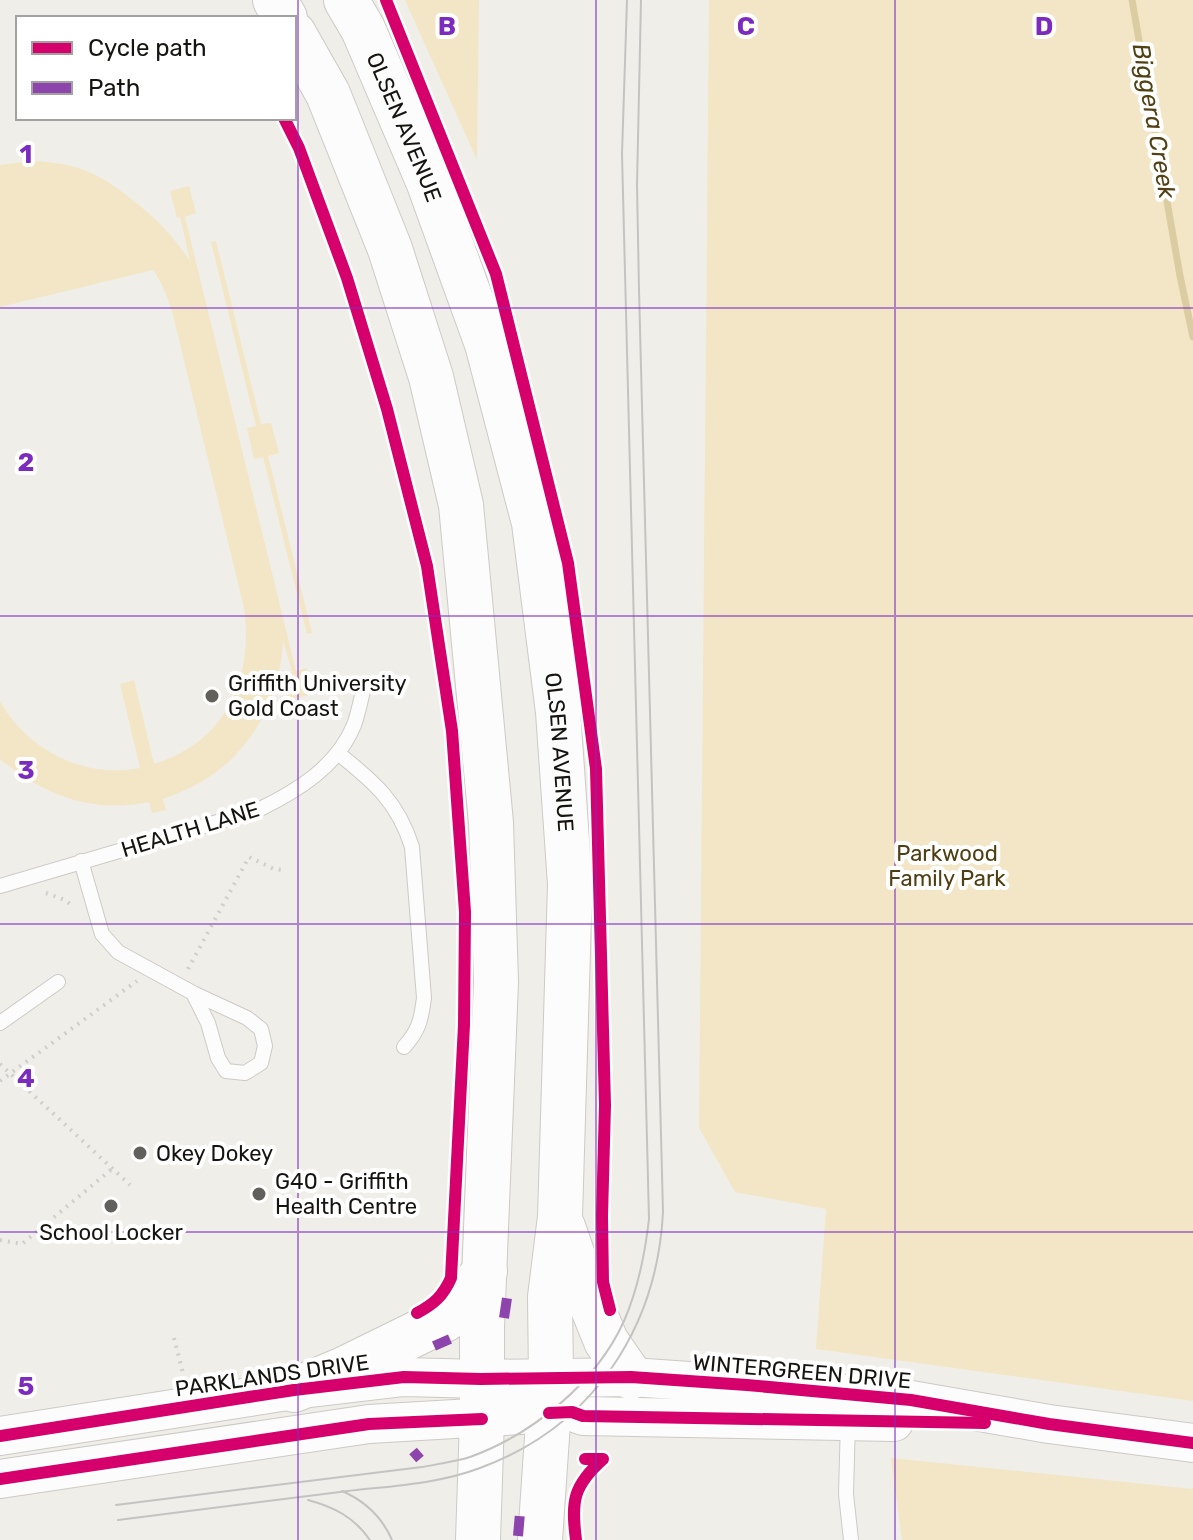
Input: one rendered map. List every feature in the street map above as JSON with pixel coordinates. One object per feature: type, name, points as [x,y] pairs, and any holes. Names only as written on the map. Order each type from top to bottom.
[{"type":"main road","name":"OLSEN AVENUE","points":[[346,0],[363,29],[434,196],[487,344],[534,523],[558,712],[570,884],[560,1217],[550,1297],[550,1396],[540,1540]]},
{"type":"main road","points":[[296,38],[328,94],[390,249],[431,377],[461,505],[491,823],[496,982],[478,1540]]},
{"type":"main road","points":[[560,1217],[606,1341],[631,1377]]},
{"type":"main road","points":[[294,1390],[446,1319],[485,1271]]},
{"type":"street","name":"PARKLANDS DRIVE","points":[[0,1436],[294,1390],[404,1377],[481,1399]]},
{"type":"street","name":"WINTERGREEN DRIVE","points":[[550,1396],[631,1377],[911,1400],[1049,1424],[1193,1443]]},
{"type":"street","name":"WINTERGREEN DRIVE","points":[[550,1396],[583,1416],[1049,1424]]},
{"type":"street","name":"PARKLANDS DRIVE","points":[[0,1479],[369,1424],[481,1399],[550,1396]]},
{"type":"lane","name":"HEALTH LANE","points":[[0,886],[258,810],[279,800],[339,754],[354,724],[365,683]]},
{"type":"lane","points":[[339,754],[388,798],[406,828],[412,847],[424,998],[421,1022],[404,1047]]},
{"type":"lane","points":[[81,861],[102,934],[118,952],[247,1018],[261,1029],[265,1046],[261,1063],[245,1073],[226,1071],[193,993]]},
{"type":"lane","points":[[0,1023],[58,982]]},
{"type":"lane","points":[[848,1421],[846,1494],[851,1540]]},
{"type":"path","points":[[179,985],[249,857],[282,870]]},
{"type":"path","points":[[38,891],[65,900],[74,907],[80,919]]},
{"type":"path","points":[[128,973],[140,979]]},
{"type":"path","points":[[0,1081],[117,998]]},
{"type":"path","points":[[0,1064],[130,1185]]},
{"type":"path","points":[[0,1240],[22,1244],[113,1168]]},
{"type":"path","points":[[174,1338],[184,1377]]},
{"type":"green space","points":[[405,0],[479,0],[477,160]]},
{"type":"green space","name":"Parkwood Family Park","points":[[709,0],[1193,0],[1193,1401],[816,1349],[826,1209],[735,1192],[699,1128]]},
{"type":"green space","points":[[33,161],[76,167],[111,184],[158,222],[190,261],[180,217],[177,218],[170,191],[189,186],[196,213],[185,217],[296,671],[307,668],[313,694],[288,700],[282,674],[292,672],[283,640],[271,699],[240,751],[198,784],[163,799],[166,810],[152,813],[149,802],[128,805],[88,803],[51,792],[0,759],[0,701],[25,734],[59,757],[98,769],[140,768],[120,684],[134,680],[154,764],[179,754],[217,724],[230,704],[239,683],[246,634],[244,608],[172,311],[153,270],[0,307],[0,165]]},
{"type":"green space","points":[[216,241],[261,424],[271,423],[279,453],[268,456],[312,633],[307,634],[263,457],[254,459],[247,428],[256,426],[211,242]]},
{"type":"green space","points":[[891,1458],[1193,1489],[1193,1540],[902,1540]]},
{"type":"waterway","name":"Biggera Creek","points":[[1132,0],[1193,337]]},
{"type":"tram line","points":[[116,1505],[422,1467],[470,1457],[517,1435],[560,1404],[580,1385],[612,1344],[633,1296],[649,1219],[622,154],[627,0]]},
{"type":"tram line","points":[[118,1520],[414,1484],[480,1468],[520,1450],[555,1427],[586,1400],[632,1334],[648,1296],[658,1255],[663,1212],[637,185],[641,0]]},
{"type":"tram line","points":[[342,1491],[372,1511],[392,1540]]},
{"type":"tram line","points":[[308,1500],[343,1514],[370,1540]]},
{"type":"marked path","points":[[504,1318],[507,1298]]},
{"type":"marked path","points":[[434,1346],[450,1339]]},
{"type":"marked path","points":[[413,1451],[420,1459]]},
{"type":"marked path","points":[[518,1536],[520,1513]]},
{"type":"cycle path","points":[[386,0],[496,274],[568,563],[596,769],[605,1105],[603,1282],[610,1310]]},
{"type":"cycle path","points":[[285,120],[299,148],[347,278],[387,409],[427,566],[452,731],[465,912],[464,1025],[451,1278],[437,1299],[417,1313]]},
{"type":"cycle path","points":[[0,1436],[294,1390],[404,1377],[631,1377],[911,1400],[1049,1424],[1193,1443]]},
{"type":"cycle path","points":[[549,1413],[985,1423]]},
{"type":"cycle path","points":[[0,1479],[369,1424],[482,1419]]},
{"type":"cycle path","points":[[576,1540],[576,1495],[585,1478],[603,1459],[585,1459]]},
{"type":"place","name":"Griffith University Gold Coast","points":[[212,696]]},
{"type":"place","name":"Okey Dokey","points":[[140,1153]]},
{"type":"place","name":"G40 - Griffith Health Centre","points":[[259,1194]]},
{"type":"place","name":"School Locker","points":[[111,1206]]}]
